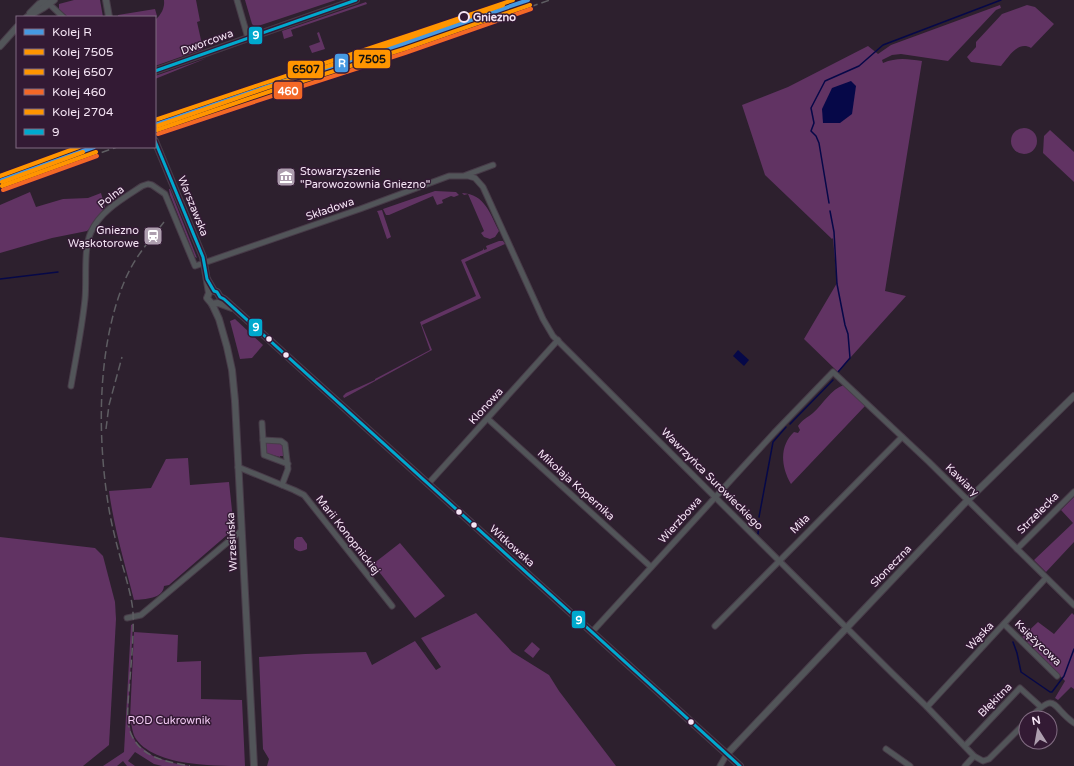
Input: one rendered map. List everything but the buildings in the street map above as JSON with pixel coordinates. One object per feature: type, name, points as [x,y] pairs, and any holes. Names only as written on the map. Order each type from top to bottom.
[{"type":"street","points":[[106,0],[109,16]]},
{"type":"street","points":[[237,0],[248,38]]},
{"type":"street","name":"Dworcowa","points":[[156,71],[356,0]]},
{"type":"street","points":[[28,16],[49,1],[62,16]]},
{"type":"street","points":[[0,46],[16,28]]},
{"type":"street","name":"Warszawska","points":[[156,143],[168,170],[204,263],[207,280],[212,292]]},
{"type":"street","name":"Składowa","points":[[462,176],[493,166]]},
{"type":"street","points":[[480,182],[482,173],[486,168]]},
{"type":"street","name":"Składowa","points":[[204,263],[360,209],[449,176],[475,178]]},
{"type":"street","name":"Wawrzyńca Surowieckiego","points":[[475,178],[480,182],[543,319],[551,333],[927,707],[974,756],[983,761],[992,757],[1018,730]]},
{"type":"street","name":"Polna","points":[[71,386],[84,310],[86,257],[89,238],[91,232],[102,215],[142,186],[148,184],[155,186],[167,197],[195,266],[204,263]]},
{"type":"street","name":"Witkowska","points":[[212,292],[217,292],[217,301],[224,299],[230,307],[740,766]]},
{"type":"street","name":"Wrzesińska","points":[[212,292],[208,298],[217,301],[219,316],[232,370],[254,766]]},
{"type":"street","points":[[219,316],[230,307]]},
{"type":"street","name":"Klonowa","points":[[428,484],[558,340]]},
{"type":"street","name":"Wierzbowa","points":[[592,632],[715,496],[833,372]]},
{"type":"street","name":"Kawiary","points":[[833,372],[968,500],[1074,605]]},
{"type":"street","name":"Słoneczna","points":[[727,754],[968,500],[1074,396]]},
{"type":"street","name":"Mikołaja Kopernika","points":[[488,419],[651,567]]},
{"type":"street","points":[[262,423],[264,455],[288,464]]},
{"type":"street","name":"Miła","points":[[715,626],[778,560],[902,437]]},
{"type":"street","points":[[263,440],[281,441],[285,444],[288,469],[282,485]]},
{"type":"street","name":"Marii Konopnickiej","points":[[238,467],[304,495],[392,606]]},
{"type":"street","name":"Strzelecka","points":[[1017,548],[1074,492]]},
{"type":"street","points":[[127,618],[141,615],[242,531]]},
{"type":"street","name":"Wąska","points":[[927,707],[1046,578]]},
{"type":"street","name":"Księżycowa","points":[[1004,624],[1057,676]]},
{"type":"street","name":"Błękitna","points":[[965,746],[1020,688],[1040,707]]},
{"type":"street","points":[[1037,710],[1046,703],[1052,703],[1074,723]]},
{"type":"street","points":[[886,749],[910,766]]},
{"type":"street","points":[[720,766],[727,754]]},
{"type":"street","points":[[965,766],[974,756]]},
{"type":"green space","points":[[74,0],[100,0],[103,16],[67,16],[59,9],[59,4]]},
{"type":"green space","points":[[164,0],[196,0],[200,21],[197,22],[203,49],[156,66],[156,19],[164,6]]},
{"type":"green space","points":[[245,0],[336,0],[255,27],[252,24]]},
{"type":"green space","points":[[366,2],[367,4],[291,30],[293,36],[284,39],[282,31]]},
{"type":"green space","points":[[1000,5],[1001,8],[996,10],[948,61],[901,54],[892,55],[882,60],[883,63],[898,59],[922,61],[885,291],[906,296],[838,372],[804,339],[837,283],[833,238],[832,239],[765,175],[742,105],[788,87],[868,46],[878,54],[891,45]]},
{"type":"green space","points":[[1027,5],[1035,7],[1054,24],[1031,48],[1022,46],[1018,48],[1001,66],[971,62],[967,57],[976,47],[976,42],[1002,14]]},
{"type":"green space","points":[[155,9],[157,16],[156,17],[118,15]]},
{"type":"green space","points":[[319,32],[325,49],[312,53],[309,46],[320,42],[317,33]]},
{"type":"green space","points":[[207,58],[156,79],[156,76]]},
{"type":"green space","points":[[1024,128],[1033,132],[1037,141],[1033,150],[1024,154],[1015,150],[1011,141],[1015,132]]},
{"type":"green space","points":[[1050,130],[1074,152],[1074,182],[1043,153],[1044,136]]},
{"type":"green space","points":[[169,189],[197,258],[195,257],[170,195]]},
{"type":"green space","points":[[435,191],[456,192],[459,195],[454,197],[451,196],[442,200],[443,203],[437,205],[433,196],[389,215],[386,215],[383,209]]},
{"type":"green space","points":[[30,192],[36,207],[63,199],[88,198],[101,193],[105,207],[87,231],[52,238],[0,253],[0,205]]},
{"type":"green space","points":[[462,193],[470,194],[476,197],[486,206],[499,231],[495,237],[490,239],[484,237],[481,233],[484,231],[468,194],[464,195]]},
{"type":"green space","points":[[382,210],[391,237],[387,239],[377,211]]},
{"type":"green space","points":[[503,241],[505,244],[465,262],[481,298],[422,325],[432,350],[344,398],[343,396],[346,393],[375,380],[430,350],[420,322],[476,296],[461,260],[483,250],[483,248],[484,250],[487,249],[486,246]]},
{"type":"green space","points":[[235,319],[263,345],[252,358],[240,359],[230,321]]},
{"type":"green space","points":[[844,385],[865,406],[791,484],[785,471],[783,457],[789,438],[794,432],[798,433],[800,430],[798,426],[801,422],[813,413],[835,390]]},
{"type":"green space","points":[[265,443],[280,443],[283,446],[283,456],[280,457],[266,453]]},
{"type":"green space","points":[[188,458],[190,485],[229,482],[234,529],[169,585],[164,586],[160,594],[153,598],[134,600],[117,532],[109,491],[151,488],[166,459]]},
{"type":"green space","points":[[1074,497],[1074,542],[1046,572],[1034,560],[1073,523],[1061,510]]},
{"type":"green space","points":[[0,537],[95,548],[103,556],[115,602],[116,619],[109,745],[83,766],[0,766]]},
{"type":"green space","points":[[297,537],[302,537],[307,544],[307,549],[300,551],[294,548],[294,540]]},
{"type":"green space","points":[[400,543],[445,596],[415,618],[373,564]]},
{"type":"green space","points":[[476,613],[512,652],[549,675],[559,691],[616,766],[267,766],[269,759],[263,749],[259,657],[366,652],[372,665],[415,641],[436,670],[441,667],[421,638]]},
{"type":"green space","points":[[1072,613],[1074,615],[1074,689],[1071,687],[1058,700],[1055,698],[1065,681],[1022,637],[1038,622],[1054,634]]},
{"type":"green space","points":[[133,624],[128,714],[131,733],[137,744],[153,756],[173,763],[190,766],[162,766],[154,764],[135,752],[128,761],[135,766],[127,766],[123,761],[117,766],[103,766],[124,752],[131,625]]},
{"type":"green space","name":"ROD Cukrownik","points":[[134,632],[178,635],[177,662],[201,661],[201,699],[242,700],[245,766],[217,766],[186,763],[157,755],[145,748],[136,739],[130,718]]},
{"type":"green space","points":[[532,642],[540,649],[533,658],[524,651]]},
{"type":"shaded area","points":[[851,81],[856,86],[852,114],[840,123],[823,123],[822,109],[832,88]]},
{"type":"shaded area","points":[[738,350],[749,360],[744,366],[733,356]]},
{"type":"waterway","points":[[829,203],[819,143],[816,136],[811,131],[814,123],[811,108],[825,81],[859,66],[883,45],[1001,0]]},
{"type":"waterway","points":[[830,211],[834,232],[837,284],[848,334],[850,358],[838,372]]},
{"type":"waterway","points":[[0,279],[58,272]]},
{"type":"waterway","points":[[790,424],[833,380]]},
{"type":"waterway","points":[[759,517],[773,442],[786,427]]},
{"type":"waterway","points":[[758,534],[759,521]]},
{"type":"waterway","points":[[1013,642],[1021,672],[1050,692],[1052,692],[1064,676],[1074,649]]},
{"type":"railway","points":[[156,134],[285,88],[394,54],[550,0]]},
{"type":"railway","points":[[0,189],[114,148]]},
{"type":"railway","points":[[164,222],[133,264],[125,280],[115,307],[104,365],[101,427],[110,515],[130,593],[133,612],[133,641],[128,709],[130,733],[138,745],[151,755],[166,761],[190,766]]},
{"type":"railway","points":[[106,429],[109,405],[122,357]]},
{"type":"rail line","name":"6507","points":[[156,120],[513,0]]},
{"type":"rail line","name":"R","points":[[156,125],[272,85],[402,44],[528,0]]},
{"type":"rail line","name":"2704","points":[[157,126],[503,5]]},
{"type":"rail line","name":"7505","points":[[157,130],[274,90],[404,49],[530,5]]},
{"type":"rail line","name":"460","points":[[158,134],[405,53],[531,9]]},
{"type":"rail line","name":"6507","points":[[0,176],[76,148]]},
{"type":"rail line","name":"R","points":[[0,181],[91,148]]},
{"type":"rail line","name":"2704","points":[[2,182],[83,152]]},
{"type":"rail line","name":"7505","points":[[2,186],[96,152]]},
{"type":"rail line","name":"460","points":[[3,190],[97,156]]},
{"type":"transit line","name":"9","points":[[156,71],[356,0]]},
{"type":"transit line","name":"9","points":[[156,143],[203,257],[207,279],[214,291],[217,292],[220,297],[740,766]]},
{"type":"place","name":"Gniezno","points":[[464,17]]},
{"type":"place","name":"Stowarzyszenie \"Parowozownia Gniezno\"","points":[[286,177]]},
{"type":"place","name":"Gniezno Wąskotorowe","points":[[153,236]]}]
